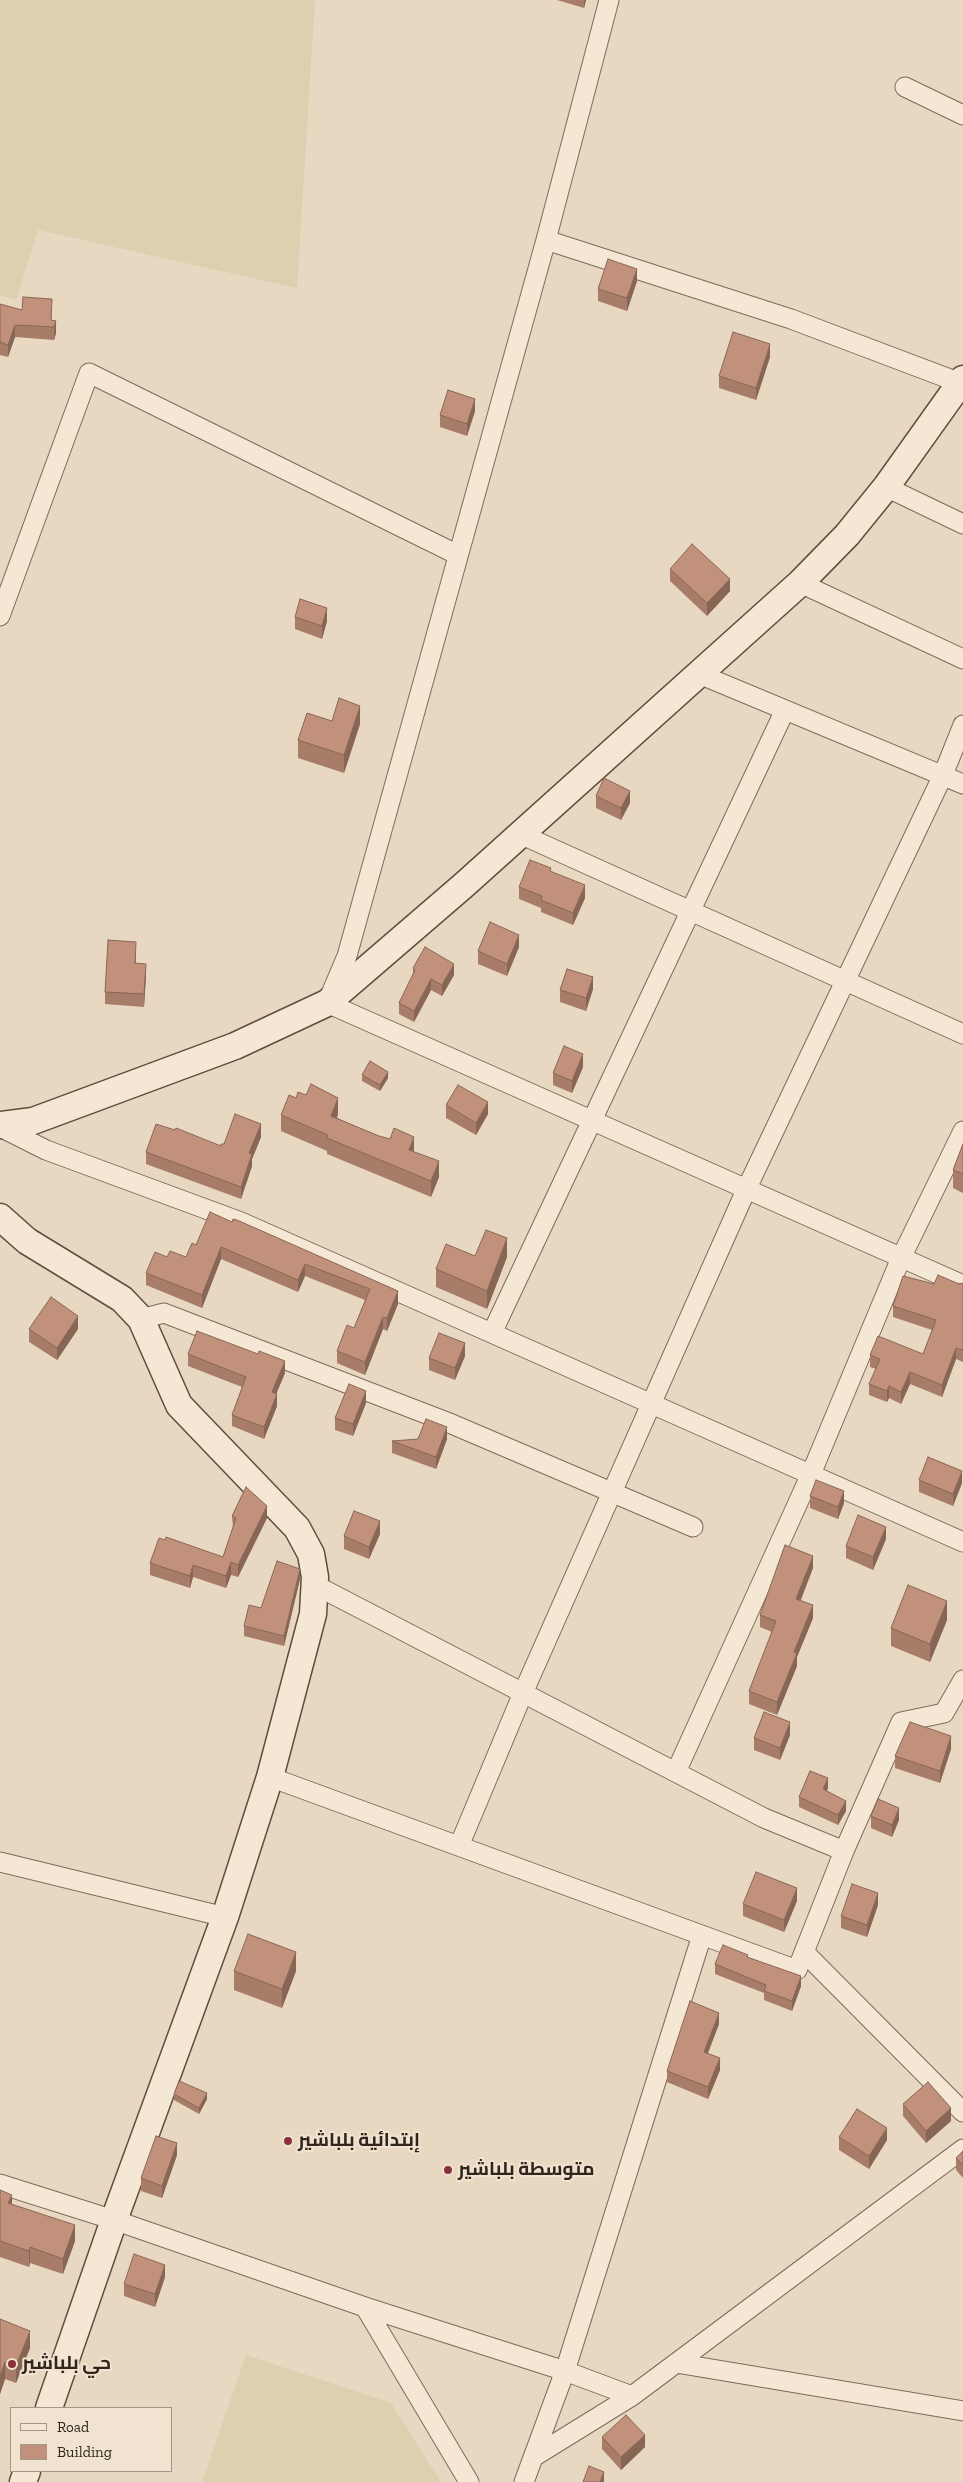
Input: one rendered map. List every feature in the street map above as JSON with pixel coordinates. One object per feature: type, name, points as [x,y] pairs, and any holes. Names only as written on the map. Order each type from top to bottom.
[{"type":"street","points":[[326,1003],[347,956],[546,240],[609,0]]},
{"type":"street","points":[[905,87],[963,115]]},
{"type":"street","points":[[0,1126],[33,1120],[217,1053],[326,1003],[520,834],[800,584],[847,535],[886,487],[962,382],[791,319],[546,240]]},
{"type":"street","points":[[0,616],[89,373],[458,555]]},
{"type":"street","points":[[886,487],[963,524]]},
{"type":"street","points":[[800,584],[963,660]]},
{"type":"street","points":[[699,674],[963,784]]},
{"type":"street","points":[[492,1333],[785,710]]},
{"type":"street","points":[[460,1846],[523,1694],[611,1492],[652,1404],[746,1190],[943,775],[963,725]]},
{"type":"street","points":[[520,834],[963,1034]]},
{"type":"street","points":[[326,1003],[963,1286]]},
{"type":"street","points":[[0,1126],[46,1150],[241,1222],[963,1542]]},
{"type":"street","points":[[676,1772],[811,1474],[901,1258],[963,1131]]},
{"type":"street","points":[[0,1217],[26,1241],[122,1299],[141,1319],[179,1405],[297,1528],[311,1554],[315,1586],[313,1614],[270,1777],[225,1917],[114,2220],[49,2407]]},
{"type":"street","points":[[141,1319],[164,1313],[447,1422],[693,1527]]},
{"type":"street","points":[[315,1586],[764,1818],[844,1851]]},
{"type":"street","points":[[270,1777],[797,1970],[844,1851],[901,1722],[944,1713],[963,1680]]},
{"type":"street","points":[[0,1862],[225,1917]]},
{"type":"street","points":[[524,2482],[565,2371],[702,1935]]},
{"type":"street","points":[[804,1952],[963,2112]]},
{"type":"street","points":[[534,2456],[632,2396],[963,2148]]},
{"type":"street","points":[[0,2184],[114,2220],[365,2307],[565,2371],[632,2396]]},
{"type":"street","points":[[365,2307],[469,2482]]},
{"type":"street","points":[[676,2362],[963,2411]]},
{"type":"shaded area","points":[[0,0],[315,0],[297,288],[38,230],[16,300],[0,295]]},
{"type":"shaded area","points":[[246,2355],[391,2403],[441,2482],[202,2482]]},
{"type":"building","points":[[608,259],[637,269],[627,298],[598,289]]},
{"type":"building","points":[[23,297],[52,299],[51,320],[56,321],[54,327],[15,325],[8,345],[0,342],[0,304],[22,310]]},
{"type":"building","points":[[733,332],[770,344],[756,388],[719,376]]},
{"type":"building","points":[[448,390],[475,399],[467,424],[440,415]]},
{"type":"building","points":[[692,544],[730,579],[707,603],[670,569]]},
{"type":"building","points":[[300,599],[327,608],[322,626],[295,617]]},
{"type":"building","points":[[339,698],[360,706],[344,755],[298,740],[307,713],[332,721]]},
{"type":"building","points":[[604,778],[630,791],[621,808],[596,796]]},
{"type":"building","points":[[530,860],[551,868],[550,871],[585,885],[573,913],[541,900],[542,896],[519,887]]},
{"type":"building","points":[[490,922],[519,935],[507,964],[478,951]]},
{"type":"building","points":[[108,940],[136,942],[135,963],[146,964],[144,994],[105,992]]},
{"type":"building","points":[[425,947],[454,964],[442,985],[431,979],[414,1011],[399,1003],[415,970],[413,968]]},
{"type":"building","points":[[567,969],[593,977],[586,998],[560,990]]},
{"type":"building","points":[[564,1046],[583,1054],[572,1081],[553,1073]]},
{"type":"building","points":[[370,1061],[388,1072],[380,1085],[362,1075]]},
{"type":"building","points":[[311,1084],[338,1098],[331,1116],[390,1139],[394,1128],[414,1137],[409,1150],[439,1161],[431,1181],[327,1138],[328,1135],[281,1115],[289,1095],[296,1098],[298,1092],[306,1095]]},
{"type":"building","points":[[458,1085],[488,1102],[476,1123],[446,1105]]},
{"type":"building","points":[[235,1114],[261,1124],[249,1153],[252,1154],[241,1187],[146,1152],[156,1124],[175,1130],[176,1128],[221,1146],[221,1144],[224,1144]]},
{"type":"building","points":[[963,1144],[963,1174],[953,1170]]},
{"type":"building","points":[[210,1212],[232,1222],[233,1219],[237,1220],[398,1291],[387,1318],[383,1317],[365,1362],[337,1351],[347,1325],[354,1328],[370,1289],[305,1264],[298,1280],[221,1247],[202,1295],[146,1273],[155,1252],[167,1257],[170,1251],[186,1257],[192,1243],[196,1245]]},
{"type":"building","points":[[486,1230],[507,1238],[487,1291],[436,1269],[446,1244],[475,1256]]},
{"type":"building","points":[[938,1275],[959,1284],[963,1283],[963,1350],[956,1348],[942,1385],[910,1372],[901,1392],[889,1386],[887,1391],[869,1384],[880,1359],[870,1355],[878,1336],[923,1354],[936,1320],[893,1306],[903,1276],[934,1284]]},
{"type":"building","points":[[51,1297],[78,1316],[57,1348],[29,1329]]},
{"type":"building","points":[[197,1331],[258,1354],[259,1351],[285,1361],[272,1392],[277,1394],[264,1427],[232,1415],[246,1377],[188,1354]]},
{"type":"building","points":[[439,1333],[465,1343],[455,1368],[429,1358]]},
{"type":"building","points":[[349,1384],[366,1391],[353,1424],[335,1418]]},
{"type":"building","points":[[426,1419],[447,1427],[436,1457],[392,1441],[418,1439]]},
{"type":"building","points":[[928,1457],[962,1471],[953,1494],[919,1480]]},
{"type":"building","points":[[816,1480],[844,1491],[838,1507],[810,1496]]},
{"type":"building","points":[[246,1487],[267,1506],[238,1565],[231,1562],[226,1576],[193,1565],[190,1576],[150,1563],[159,1538],[165,1540],[166,1537],[223,1557],[236,1518],[232,1516]]},
{"type":"building","points":[[354,1511],[380,1521],[369,1547],[344,1536]]},
{"type":"building","points":[[858,1515],[886,1527],[873,1557],[846,1546]]},
{"type":"building","points":[[785,1545],[813,1556],[796,1599],[813,1605],[794,1652],[797,1653],[777,1702],[749,1691],[776,1621],[760,1615]]},
{"type":"building","points":[[277,1561],[300,1569],[284,1636],[244,1626],[249,1605],[261,1608]]},
{"type":"building","points":[[908,1585],[947,1601],[930,1644],[891,1628]]},
{"type":"building","points":[[764,1712],[790,1722],[780,1748],[754,1738]]},
{"type":"building","points":[[910,1722],[951,1736],[940,1771],[895,1756]]},
{"type":"building","points":[[810,1771],[828,1778],[823,1789],[846,1801],[838,1815],[799,1797]]},
{"type":"building","points":[[878,1799],[899,1808],[892,1825],[871,1816]]},
{"type":"building","points":[[756,1872],[797,1888],[784,1920],[743,1904]]},
{"type":"building","points":[[852,1884],[878,1893],[867,1925],[841,1916]]},
{"type":"building","points":[[248,1934],[296,1952],[282,1989],[234,1971]]},
{"type":"building","points":[[723,1945],[748,1955],[747,1957],[801,1976],[792,2001],[764,1991],[766,1985],[715,1964]]},
{"type":"building","points":[[690,2001],[719,2013],[704,2052],[720,2058],[708,2087],[667,2071]]},
{"type":"building","points":[[179,2081],[207,2093],[199,2108],[174,2094]]},
{"type":"building","points":[[928,2082],[951,2108],[926,2131],[903,2104]]},
{"type":"building","points":[[857,2109],[887,2128],[869,2156],[839,2137]]},
{"type":"building","points":[[156,2136],[177,2143],[162,2186],[141,2178]]},
{"type":"building","points":[[963,2151],[963,2165],[956,2158]]},
{"type":"building","points":[[0,2190],[12,2195],[8,2203],[75,2225],[63,2259],[30,2247],[29,2251],[0,2241]]},
{"type":"building","points":[[134,2254],[165,2265],[155,2294],[124,2284]]},
{"type":"building","points":[[0,2319],[30,2331],[16,2366],[5,2362],[0,2377]]},
{"type":"building","points":[[626,2415],[645,2435],[621,2457],[602,2437]]},
{"type":"building","points":[[589,2466],[604,2472],[600,2482],[583,2482]]},
{"type":"place","name":"إبتدائية بلباشير","points":[[288,2141]]},
{"type":"place","name":"متوسطة بلباشير","points":[[448,2170]]},
{"type":"place","name":"حي بلباشير","points":[[12,2364]]}]
